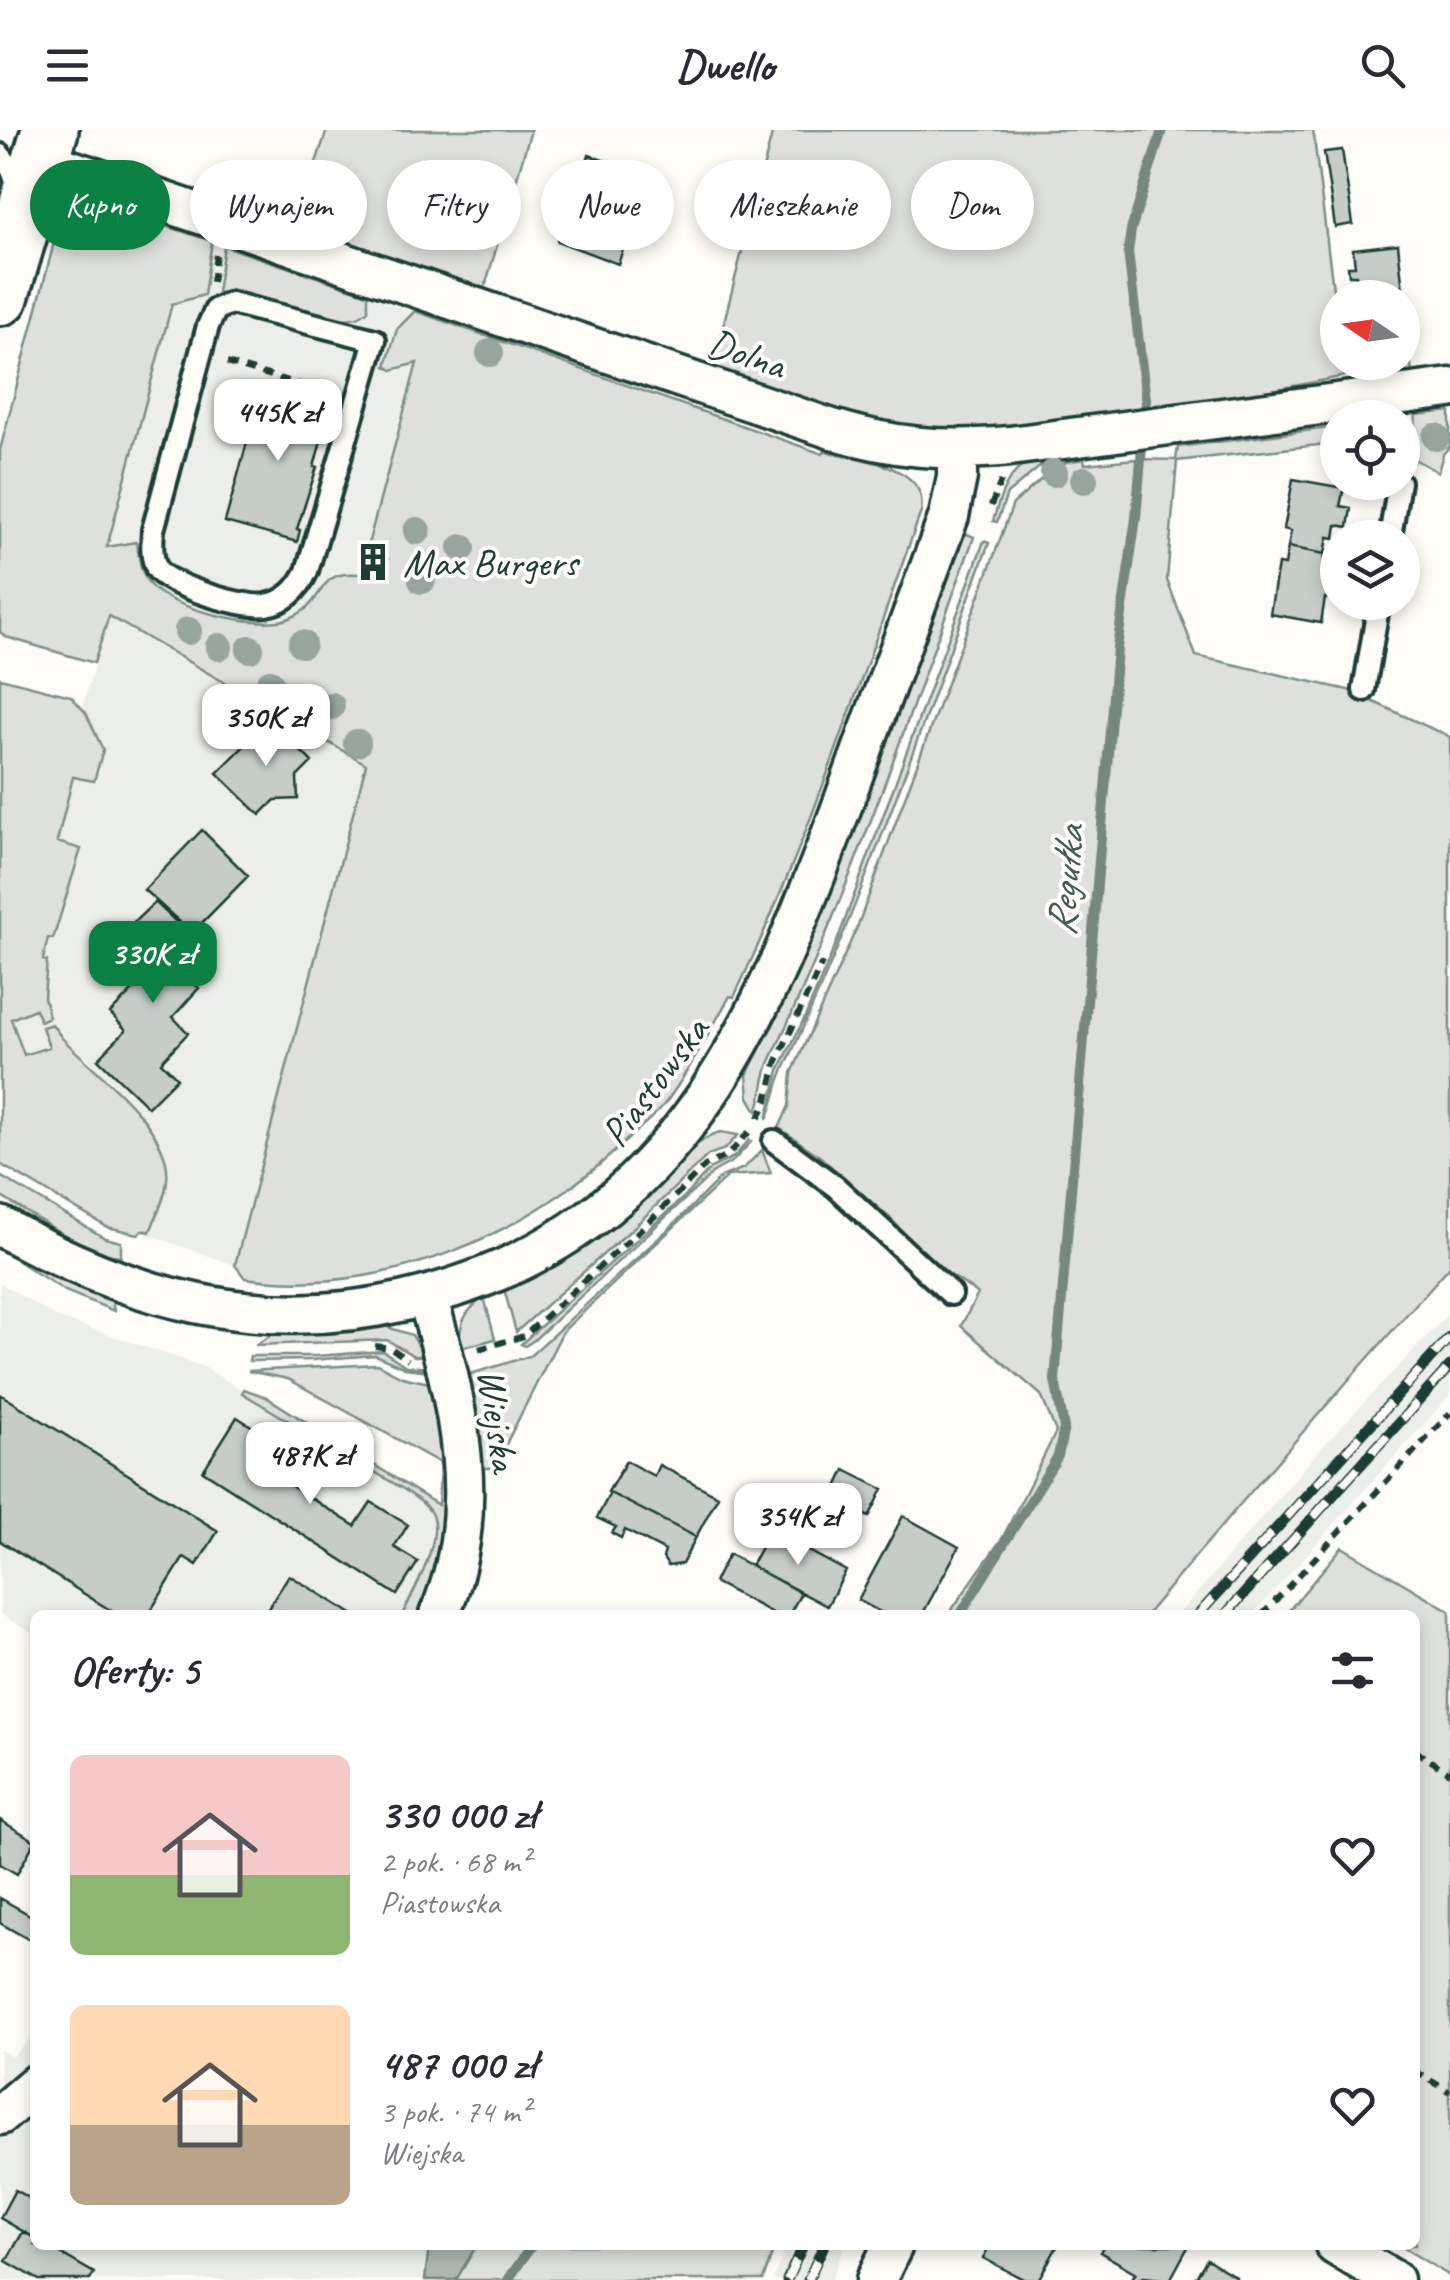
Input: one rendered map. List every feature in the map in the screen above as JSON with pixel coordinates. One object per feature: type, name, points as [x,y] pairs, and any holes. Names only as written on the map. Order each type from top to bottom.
[{"type":"main road","points":[[0,297],[24,220],[31,148]]},
{"type":"street","name":"Dolna","points":[[31,148],[832,429],[894,446],[957,450],[1010,446],[1145,428],[1320,413]]},
{"type":"street","name":"Dolna","points":[[1417,400],[1450,388]]},
{"type":"street","name":"Piastowska","points":[[0,1226],[80,1268],[148,1292],[210,1308],[275,1314],[369,1309],[427,1296],[514,1263],[560,1238],[604,1207],[655,1163],[692,1119],[735,1054],[764,1000],[801,916],[936,551],[956,490],[957,450]]},
{"type":"street","name":"Wiejska","points":[[427,1296],[452,1383],[462,1441],[464,1498],[450,1591],[441,1610]]},
{"type":"street","points":[[0,2115],[30,2088]]},
{"type":"street","points":[[876,2280],[891,2250]]},
{"type":"street","points":[[1343,2250],[1393,2280]]},
{"type":"lane","points":[[231,303],[375,340],[307,572],[290,594],[271,604],[256,606],[172,583],[157,568],[152,554],[153,530],[208,326],[216,309],[231,303]]},
{"type":"lane","points":[[1364,690],[1376,620]]},
{"type":"lane","points":[[774,1141],[836,1187],[951,1294]]},
{"type":"path","points":[[210,294],[216,250]]},
{"type":"path","points":[[223,355],[229,366],[326,392],[323,401]]},
{"type":"path","points":[[477,1349],[524,1336],[705,1166],[728,1154],[744,1138]]},
{"type":"path","points":[[1267,1610],[1450,1413]]},
{"type":"path","points":[[1420,1754],[1450,1772]]},
{"type":"path","points":[[1420,2074],[1450,2092]]},
{"type":"shaded area","points":[[327,130],[531,130],[521,164],[521,160],[387,160],[387,250],[496,250],[484,290],[367,250],[367,160],[317,160]]},
{"type":"shaded area","points":[[773,130],[1313,130],[1332,280],[1320,280],[1320,380],[1324,380],[1109,416],[939,430],[864,420],[712,369],[742,250],[891,250],[891,160],[765,160]]},
{"type":"shaded area","points":[[170,227],[190,234],[190,250],[211,250],[204,295],[172,304],[107,547],[136,542],[150,585],[160,594],[194,609],[236,619],[287,619],[302,612],[324,585],[342,574],[382,578],[388,559],[366,552],[417,363],[392,370],[386,366],[397,329],[415,311],[823,454],[825,451],[889,467],[914,483],[921,496],[921,512],[787,879],[734,997],[730,996],[676,1089],[656,1114],[552,1200],[505,1228],[456,1250],[404,1267],[351,1278],[298,1282],[245,1278],[235,1265],[366,764],[109,616],[94,663],[0,632],[0,450],[52,250],[170,250]]},
{"type":"shaded area","points":[[190,238],[190,250],[237,250],[656,395],[366,765],[235,1265],[107,1220],[0,1159],[0,1006],[108,616],[106,548]]},
{"type":"shaded area","points":[[223,250],[236,250],[368,294],[368,310],[355,318],[338,319],[253,296],[217,293]]},
{"type":"shaded area","points":[[1371,380],[1408,380],[1375,384]]},
{"type":"shaded area","points":[[1450,411],[1450,446],[1443,454],[1438,472],[1420,462],[1420,415]]},
{"type":"shaded area","points":[[1320,429],[1320,445],[1177,461],[1167,580],[1196,656],[1348,690],[1450,737],[1450,1266],[1150,1610],[952,1610],[1003,1537],[1056,1432],[1041,1395],[961,1326],[978,1294],[925,1257],[891,1219],[818,1155],[779,1128],[789,1106],[792,1073],[858,925],[1013,504],[1066,462],[1176,460],[1178,447]]},
{"type":"shaded area","points":[[1054,455],[1007,494],[997,522],[993,521],[1011,477],[1028,463]]},
{"type":"shaded area","points":[[960,531],[974,537],[854,866],[768,1065],[757,1111],[749,1097],[747,1075],[801,962]]},
{"type":"shaded area","points":[[984,541],[989,543],[892,808],[841,940],[781,1075],[767,1119],[779,1070],[838,939]]},
{"type":"shaded area","points":[[0,678],[71,696],[86,713],[103,750],[94,781],[73,777],[57,842],[81,849],[43,960],[47,961],[44,997],[49,1017],[40,1021],[35,1009],[11,1019],[24,1055],[49,1047],[42,1027],[52,1024],[145,1121],[166,1160],[167,1180],[150,1232],[143,1230],[138,1234],[107,1227],[0,1164]]},
{"type":"shaded area","points":[[720,1132],[738,1135],[725,1149],[708,1155],[516,1332],[504,1289],[557,1262],[607,1229],[638,1205],[696,1145]]},
{"type":"shaded area","points":[[749,1140],[733,1161],[715,1171],[534,1340],[525,1346],[521,1344],[711,1168],[734,1157]]},
{"type":"shaded area","points":[[762,1150],[771,1173],[728,1176],[563,1331],[500,1456],[502,1468],[486,1468],[480,1462],[467,1375],[530,1356],[721,1177],[744,1168]]},
{"type":"shaded area","points":[[0,1176],[105,1238],[121,1242],[121,1256],[94,1253],[0,1196]]},
{"type":"shaded area","points":[[16,1260],[112,1301],[114,1311],[65,1291]]},
{"type":"shaded area","points":[[0,1283],[56,1317],[204,1367],[405,1490],[427,1507],[434,1519],[424,1575],[405,1610],[30,1610],[30,1632],[0,1614]]},
{"type":"shaded area","points":[[484,1297],[495,1339],[460,1348],[464,1319]]},
{"type":"shaded area","points":[[1450,1312],[1450,1395],[1256,1610],[1182,1610],[1323,1446]]},
{"type":"shaded area","points":[[384,1326],[412,1335],[425,1356],[414,1356],[387,1340],[255,1345],[275,1333]]},
{"type":"shaded area","points":[[383,1351],[406,1366],[430,1371],[405,1368],[375,1355],[249,1361],[250,1356]]},
{"type":"shaded area","points":[[377,1364],[402,1377],[434,1384],[443,1500],[437,1554],[422,1610],[404,1610],[433,1541],[429,1510],[405,1490],[242,1393],[244,1389],[266,1397],[438,1505],[440,1463],[288,1379],[248,1371]]},
{"type":"shaded area","points":[[1342,1547],[1450,1611],[1450,2276],[1407,2250],[1420,2250],[1420,1610],[1289,1610]]},
{"type":"shaded area","points":[[30,2039],[30,2250],[459,2250],[441,2280],[0,2280],[0,2050],[12,2057]]},
{"type":"shaded area","points":[[428,2250],[474,2250],[456,2280],[425,2280]]},
{"type":"shaded area","points":[[460,2250],[773,2250],[763,2280],[441,2280]]},
{"type":"shaded area","points":[[785,2250],[843,2250],[831,2280],[773,2280]]},
{"type":"building","points":[[1342,150],[1353,224],[1335,227],[1324,152]]},
{"type":"building","points":[[1398,244],[1402,280],[1356,280],[1356,275],[1349,275],[1348,266],[1355,266],[1353,249]]},
{"type":"building","points":[[581,250],[623,250],[618,264]]},
{"type":"building","points":[[262,388],[331,403],[317,467],[297,529],[297,542],[225,522]]},
{"type":"building","points":[[1293,479],[1320,484],[1320,500],[1341,500],[1340,506],[1351,508],[1349,520],[1320,520],[1320,553],[1288,547],[1291,531],[1284,529]]},
{"type":"building","points":[[1288,547],[1320,553],[1321,623],[1270,614],[1278,564],[1285,565]]},
{"type":"building","points":[[270,720],[312,762],[297,777],[298,799],[275,800],[260,815],[217,773]]},
{"type":"building","points":[[202,830],[248,876],[192,933],[144,890]]},
{"type":"building","points":[[155,902],[206,950],[183,972],[199,988],[173,1017],[188,1033],[161,1062],[177,1078],[148,1107],[98,1059],[126,1030],[110,1013],[138,985],[123,969],[149,940],[133,923]]},
{"type":"building","points":[[0,1394],[218,1531],[197,1565],[184,1557],[151,1610],[110,1610],[0,1541]]},
{"type":"building","points":[[237,1417],[297,1455],[282,1480],[355,1526],[371,1502],[408,1525],[394,1547],[418,1562],[397,1595],[203,1471]]},
{"type":"building","points":[[626,1461],[654,1476],[659,1465],[718,1496],[696,1537],[608,1492]]},
{"type":"building","points":[[845,1470],[883,1489],[869,1517],[832,1498]]},
{"type":"building","points":[[610,1493],[696,1537],[682,1564],[668,1566],[663,1558],[665,1551],[625,1530],[621,1538],[612,1533],[616,1527],[597,1518]]},
{"type":"building","points":[[903,1516],[959,1547],[925,1610],[877,1610],[858,1600]]},
{"type":"building","points":[[770,1530],[846,1571],[827,1606],[751,1566]]},
{"type":"building","points":[[729,1554],[801,1593],[792,1610],[767,1610],[714,1582]]},
{"type":"building","points":[[289,1575],[346,1610],[267,1610]]},
{"type":"building","points":[[0,1820],[30,1838],[30,1850],[17,1874],[0,1864]]},
{"type":"building","points":[[0,1898],[30,1915],[30,1940],[0,1923]]},
{"type":"building","points":[[15,2190],[30,2199],[30,2235],[0,2218]]},
{"type":"building","points":[[23,2232],[30,2236],[30,2250],[55,2250],[94,2273],[90,2280],[39,2280],[6,2261]]},
{"type":"building","points":[[987,2250],[1055,2250],[1038,2280],[1025,2280],[983,2258]]},
{"type":"building","points":[[1186,2250],[1170,2280],[1135,2280],[1132,2278],[1136,2273],[1100,2252]]},
{"type":"building","points":[[1207,2259],[1236,2277],[1234,2280],[1194,2280]]},
{"type":"waterway","name":"Regułka","points":[[963,1610],[1058,1456],[1064,1428],[1055,1380],[1117,648],[1136,518],[1146,400],[1128,252],[1131,230],[1162,130]]},
{"type":"waterway","name":"Regułka","points":[[508,2280],[529,2250]]},
{"type":"railway","points":[[1203,1610],[1450,1337]]},
{"type":"railway","points":[[1230,1610],[1450,1366]]},
{"type":"railway","points":[[787,2280],[801,2250]]},
{"type":"railway","points":[[808,2280],[822,2250]]},
{"type":"place","name":"Max Burgers","points":[[373,562]]}]
